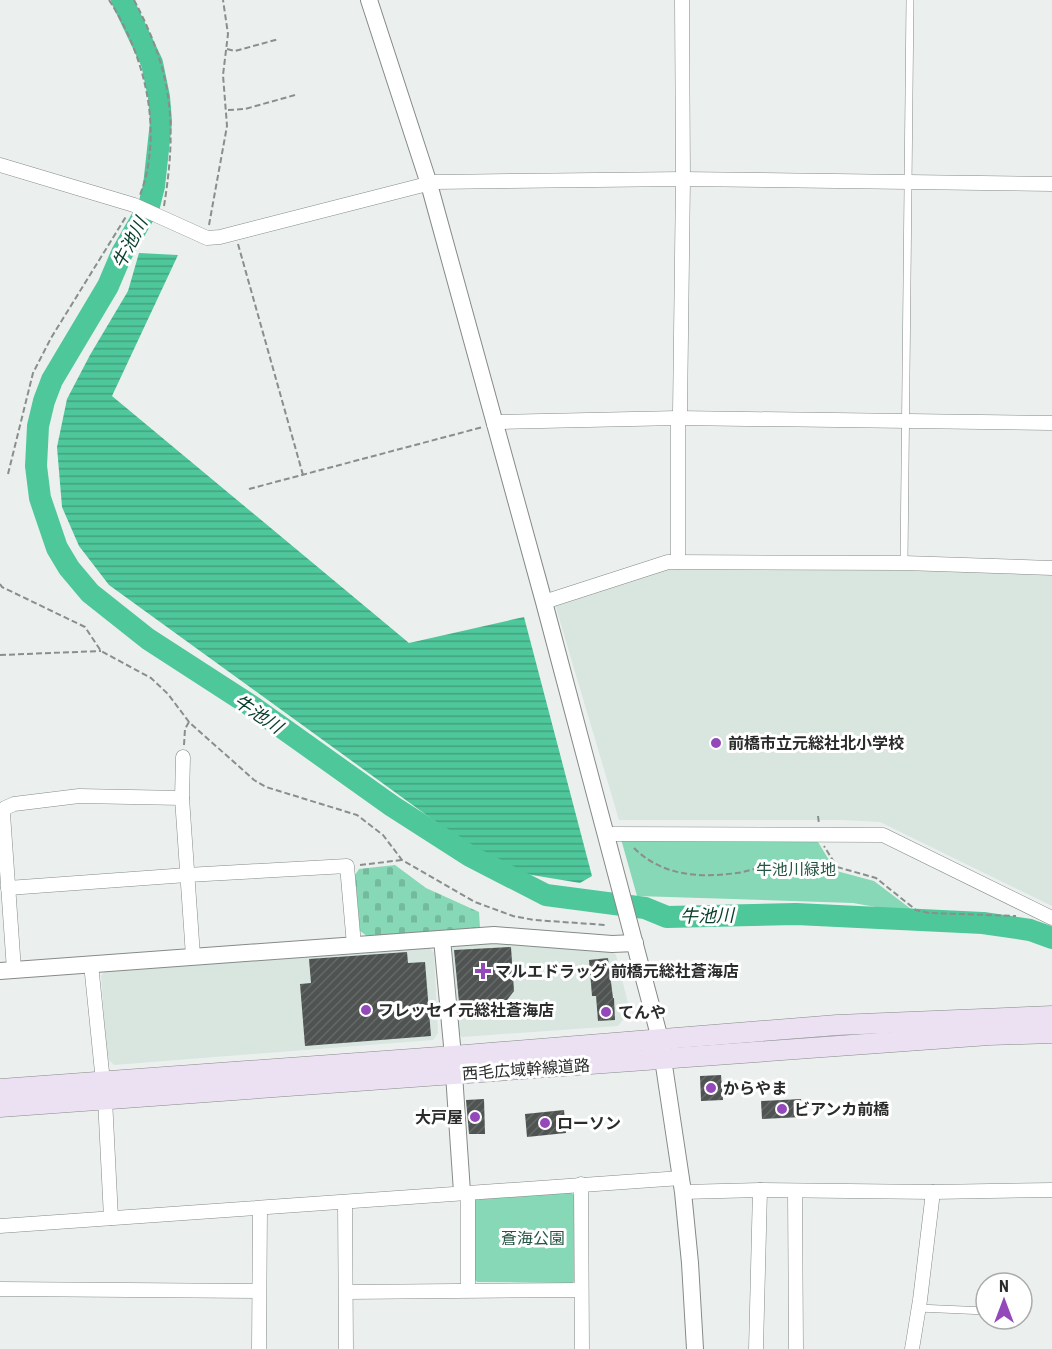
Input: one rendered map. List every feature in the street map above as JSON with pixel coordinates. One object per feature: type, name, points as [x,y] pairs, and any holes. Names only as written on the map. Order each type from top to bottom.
[{"type":"main road","name":"西毛広域幹線道路","points":[[454,1065],[660,1039],[837,1025],[1052,1016]]},
{"type":"main road","name":"西毛広域幹線道路","points":[[0,1107],[104,1091],[454,1065],[664,1059],[989,1035],[1052,1033]]},
{"type":"main road","name":"西毛広域幹線道路","points":[[0,1089],[104,1091]]},
{"type":"street","points":[[369,0],[429,184],[544,602],[660,1039],[682,1185],[690,1263],[695,1349]]},
{"type":"street","points":[[678,562],[678,418],[680,413],[683,179],[682,0]]},
{"type":"street","points":[[0,165],[136,206],[207,238],[220,237],[435,182],[683,179],[1052,184]]},
{"type":"street","points":[[494,424],[678,418],[1052,423]]},
{"type":"street","points":[[544,602],[668,562],[904,563],[1052,568]]},
{"type":"street","points":[[183,757],[182,798],[194,956]]},
{"type":"street","points":[[182,798],[79,796],[9,804],[3,810],[8,888],[7,971],[506,934],[612,944],[635,943]]},
{"type":"street","points":[[606,834],[883,835],[1052,918]]},
{"type":"street","points":[[8,888],[347,866],[354,945]]},
{"type":"street","points":[[442,939],[465,1193],[468,1290]]},
{"type":"street","points":[[91,964],[104,1091],[111,1218]]},
{"type":"street","points":[[581,1184],[582,1349]]},
{"type":"street","points":[[0,1226],[581,1184],[682,1185],[795,1191],[1052,1190]]},
{"type":"street","points":[[756,1349],[760,1190]]},
{"type":"street","points":[[795,1191],[796,1349]]},
{"type":"street","points":[[912,1349],[933,1192]]},
{"type":"street","points":[[345,1202],[346,1349]]},
{"type":"street","points":[[259,1349],[260,1208]]},
{"type":"street","points":[[0,1289],[259,1291]]},
{"type":"street","points":[[347,1292],[581,1290]]},
{"type":"lane","points":[[904,563],[910,0]]},
{"type":"lane","points":[[918,1308],[974,1310]]},
{"type":"path","points":[[8,474],[33,373],[51,338],[136,206],[145,181],[150,107],[147,89],[139,60],[110,0]]},
{"type":"path","points":[[134,0],[160,57],[166,76],[170,107],[170,155],[159,216]]},
{"type":"path","points":[[207,238],[227,126],[224,75],[227,20],[223,0]]},
{"type":"path","points":[[227,49],[235,51],[279,39]]},
{"type":"path","points":[[227,110],[245,109],[295,95]]},
{"type":"path","points":[[235,232],[303,476]]},
{"type":"path","points":[[249,489],[494,424]]},
{"type":"path","points":[[0,584],[85,627],[101,651],[151,678],[168,694],[189,722],[254,780],[266,787],[351,813],[366,820],[383,835],[402,860],[458,893],[513,916],[534,920],[606,925]]},
{"type":"path","points":[[0,655],[101,651]]},
{"type":"path","points":[[183,757],[185,729],[189,722]]},
{"type":"path","points":[[818,816],[820,834],[825,848],[837,867]]},
{"type":"path","points":[[630,834],[632,846],[644,857],[657,866],[686,875],[736,874],[768,866],[821,865],[876,878],[916,910],[928,913],[1018,916]]},
{"type":"path","points":[[347,866],[402,860]]},
{"type":"shaded area","points":[[139,253],[178,255],[112,396],[409,643],[524,617],[592,876],[580,883],[526,874],[472,848],[109,585],[79,546],[62,507],[57,447],[67,399],[128,291]]},
{"type":"shaded area","points":[[668,568],[1052,571],[1052,906],[880,822],[619,820],[554,601]]},
{"type":"shaded area","points":[[505,942],[611,951],[616,955],[630,1011],[618,1026],[462,1037],[456,1031],[450,951],[454,945]]},
{"type":"shaded area","points":[[428,946],[434,953],[438,1033],[433,1040],[114,1065],[107,1058],[101,976],[106,970]]},
{"type":"green space","name":"牛池川緑地","points":[[815,837],[829,860],[829,869],[874,881],[911,909],[910,913],[853,903],[637,896],[621,839]]},
{"type":"green space","points":[[395,865],[426,888],[479,912],[480,928],[367,936],[360,931],[355,875],[359,869]]},
{"type":"green space","name":"蒼海公園","points":[[570,1192],[577,1197],[577,1279],[572,1283],[477,1282],[472,1277],[471,1205],[476,1199]]},
{"type":"building","name":"マルエドラッグ 前橋元総社蒼海店","points":[[511,947],[514,991],[507,1000],[459,1002],[454,950]]},
{"type":"building","name":"フレッセイ元総社蒼海店","points":[[407,952],[408,963],[425,962],[431,1036],[305,1046],[300,984],[311,983],[309,959]]},
{"type":"building","points":[[608,958],[615,1020],[598,1021],[596,996],[592,996],[589,960]]},
{"type":"building","name":"からやま","points":[[721,1075],[723,1100],[701,1101],[700,1076]]},
{"type":"building","name":"大戸屋","points":[[484,1099],[485,1134],[469,1134],[466,1100]]},
{"type":"building","name":"ビアンカ前橋","points":[[801,1099],[802,1117],[762,1119],[761,1101]]},
{"type":"building","name":"ローソン","points":[[564,1110],[566,1133],[527,1137],[525,1114]]},
{"type":"waterway","name":"牛池川","points":[[122,0],[152,63],[159,97],[161,122],[154,186],[149,206],[122,253],[108,286],[52,380],[38,426],[36,466],[40,498],[57,548],[69,568],[90,593],[148,639],[253,707],[392,806],[470,856],[546,895],[645,908],[667,917],[796,914],[983,923],[1030,930],[1052,938]]},
{"type":"place","name":"前橋市立元総社北小学校","points":[[716,743]]},
{"type":"place","name":"マルエドラッグ 前橋元総社蒼海店","points":[[483,971]]},
{"type":"place","name":"フレッセイ元総社蒼海店","points":[[366,1010]]},
{"type":"place","name":"てんや","points":[[606,1012]]},
{"type":"place","name":"からやま","points":[[711,1088]]},
{"type":"place","name":"ビアンカ前橋","points":[[782,1109]]},
{"type":"place","name":"大戸屋","points":[[475,1117]]},
{"type":"place","name":"ローソン","points":[[545,1123]]}]
